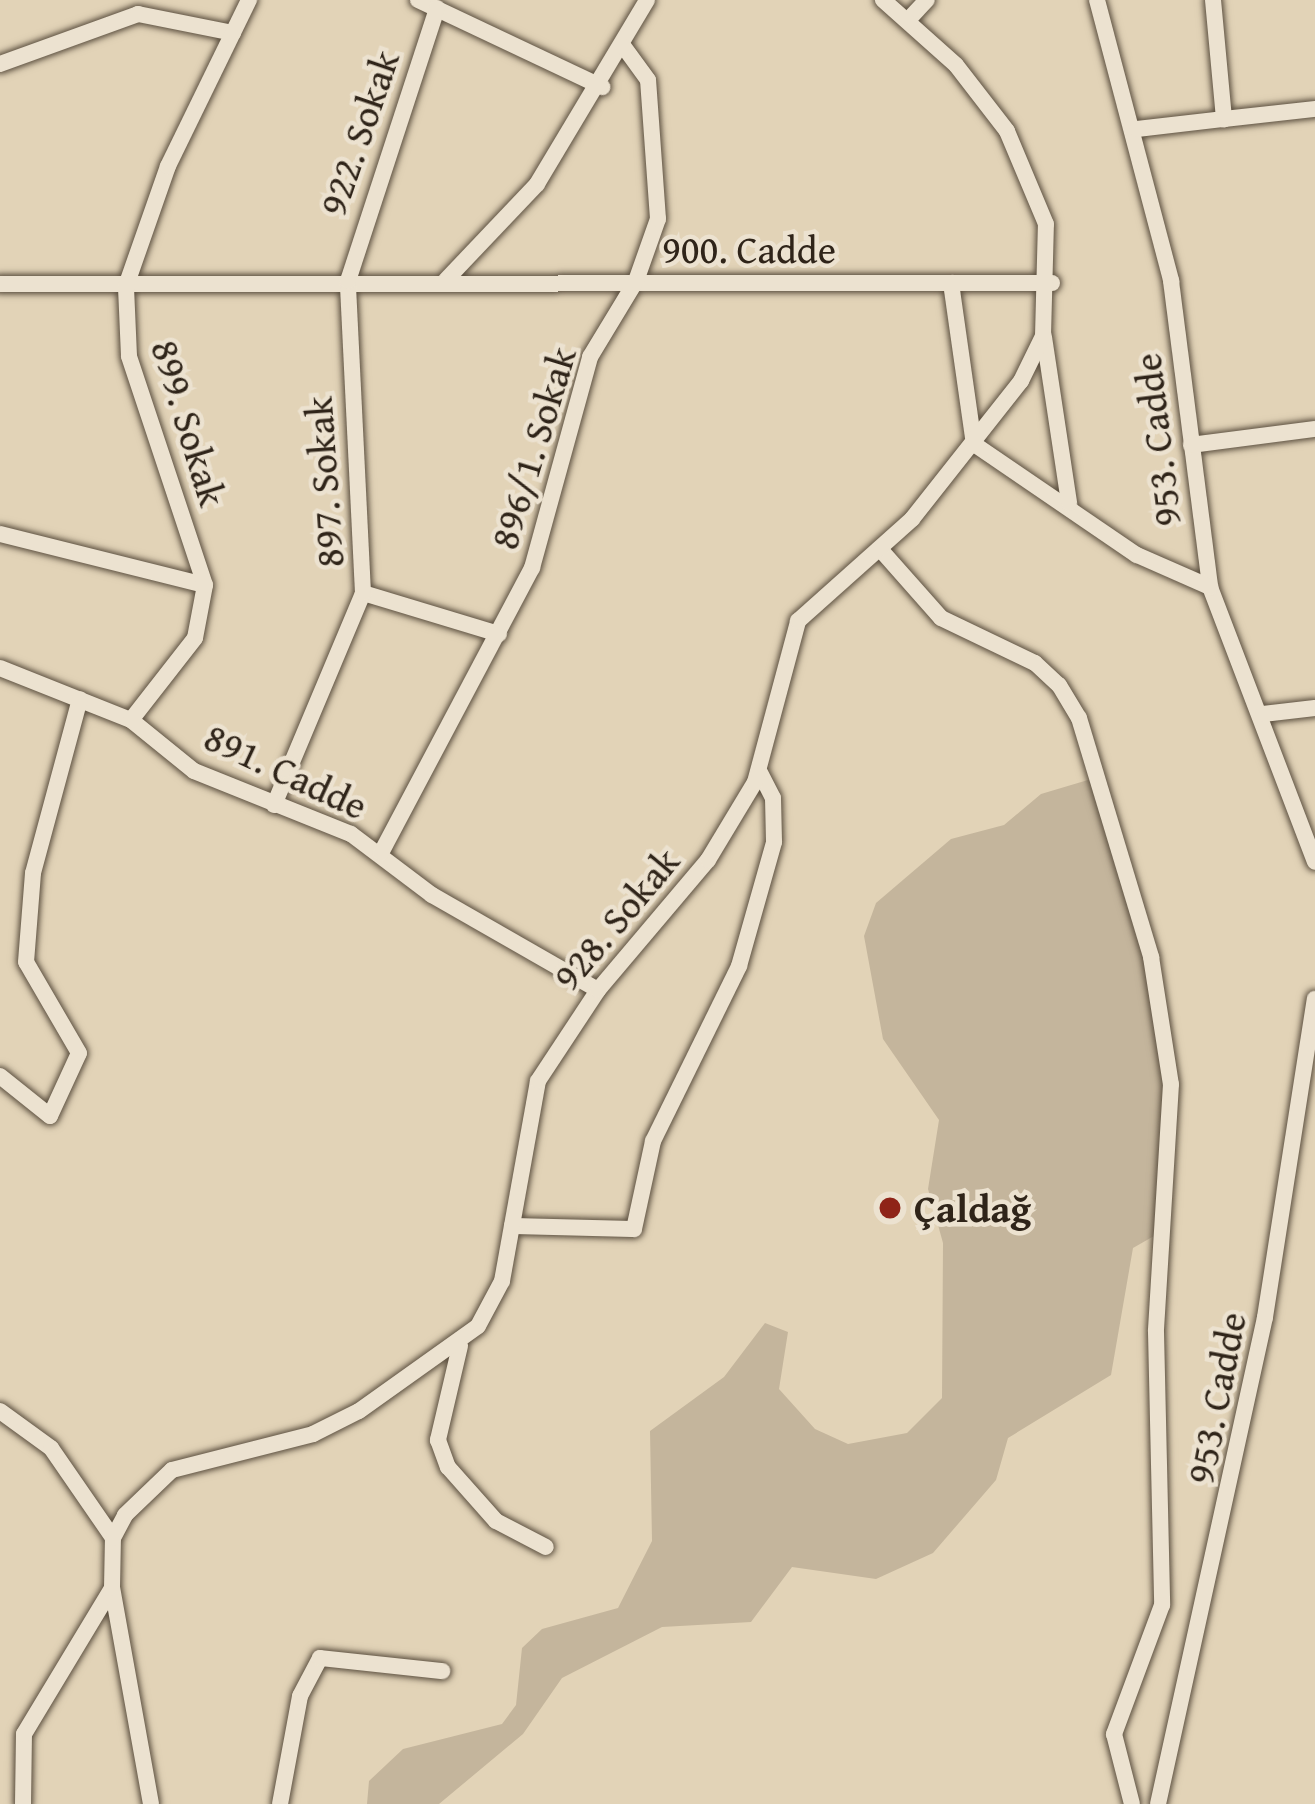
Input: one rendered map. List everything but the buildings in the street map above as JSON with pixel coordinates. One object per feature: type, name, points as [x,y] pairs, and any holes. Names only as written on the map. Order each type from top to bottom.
[{"type":"street","name":"899. Sokak","points":[[205,585],[130,356],[127,286],[168,166],[248,0]]},
{"type":"street","points":[[418,0],[602,87]]},
{"type":"street","points":[[446,280],[537,184],[602,87],[646,0]]},
{"type":"street","name":"928. Sokak","points":[[112,1538],[142,1491],[172,1470],[313,1434],[460,1345],[502,1281],[538,1081],[598,990],[708,860],[759,771],[798,621],[880,549],[974,444],[1043,336],[1052,283],[1046,224],[1007,130],[910,19],[883,0]]},
{"type":"street","points":[[910,19],[927,0]]},
{"type":"street","name":"953. Cadde","points":[[1097,0],[1137,129],[1171,281],[1210,586],[1263,714],[1315,862]]},
{"type":"street","points":[[1213,0],[1224,118]]},
{"type":"street","name":"922. Sokak","points":[[348,280],[437,8]]},
{"type":"street","points":[[0,64],[138,14],[233,32]]},
{"type":"street","name":"896/1. Sokak","points":[[381,854],[532,568],[590,357],[636,281],[658,219],[657,139],[648,80],[624,47]]},
{"type":"street","points":[[1137,129],[1315,109]]},
{"type":"street","name":"900. Cadde","points":[[0,284],[348,280],[1052,283]]},
{"type":"street","name":"897. Sokak","points":[[274,805],[363,593],[348,280]]},
{"type":"street","points":[[951,283],[974,444],[1069,503],[1137,555],[1210,586]]},
{"type":"street","points":[[1043,336],[1069,503]]},
{"type":"street","points":[[1191,445],[1315,429]]},
{"type":"street","points":[[0,534],[205,585],[194,638],[131,720]]},
{"type":"street","points":[[880,549],[941,618],[1035,663],[1059,685],[1079,718],[1150,958],[1171,1084],[1156,1331],[1162,1605],[1114,1734],[1132,1804]]},
{"type":"street","points":[[363,593],[499,634]]},
{"type":"street","name":"891. Cadde","points":[[0,668],[131,720],[194,771],[381,854],[432,895],[598,990]]},
{"type":"street","points":[[0,1076],[50,1116],[80,1053],[26,962],[33,873],[80,699]]},
{"type":"street","points":[[1263,714],[1315,708]]},
{"type":"street","points":[[512,1226],[634,1229],[653,1141],[739,966],[773,842],[773,798],[759,771]]},
{"type":"street","name":"953. Cadde","points":[[1158,1804],[1220,1546],[1311,1070],[1315,999]]},
{"type":"street","points":[[460,1345],[438,1440],[448,1467],[496,1521],[546,1547]]},
{"type":"street","points":[[0,1411],[51,1448],[112,1538],[112,1588],[151,1804]]},
{"type":"street","points":[[22,1804],[24,1734],[112,1588]]},
{"type":"street","points":[[280,1804],[300,1696],[320,1658],[442,1671]]},
{"type":"shaded area","points":[[1098,777],[1151,957],[1171,1084],[1161,1232],[1133,1248],[1111,1375],[1008,1438],[996,1480],[933,1553],[876,1579],[792,1567],[751,1622],[662,1627],[562,1678],[523,1734],[439,1804],[367,1804],[369,1781],[403,1749],[502,1724],[516,1705],[522,1648],[542,1629],[618,1608],[652,1541],[650,1431],[724,1377],[765,1323],[788,1332],[779,1389],[815,1429],[848,1444],[907,1433],[942,1398],[943,1243],[928,1189],[939,1120],[883,1039],[864,936],[876,903],[951,839],[1004,825],[1041,794]]},
{"type":"place","name":"Çaldağ","points":[[890,1208]]}]
